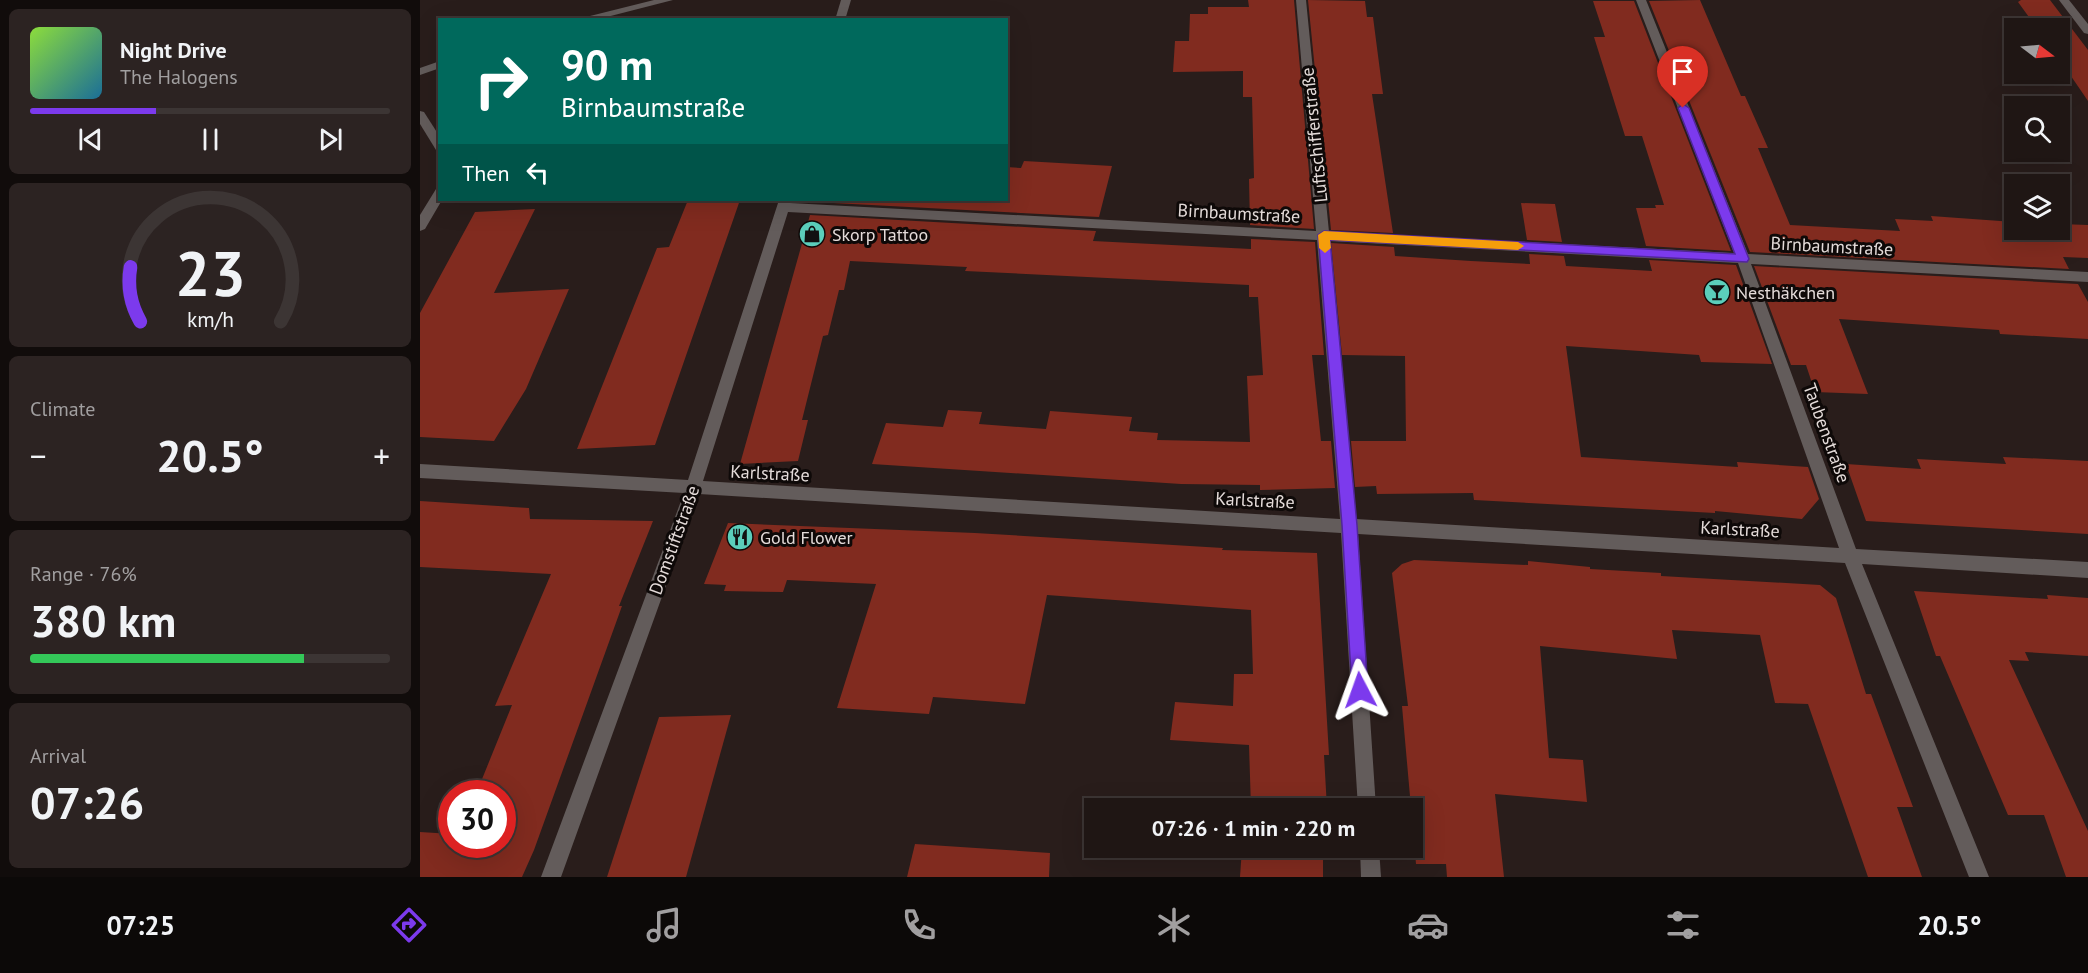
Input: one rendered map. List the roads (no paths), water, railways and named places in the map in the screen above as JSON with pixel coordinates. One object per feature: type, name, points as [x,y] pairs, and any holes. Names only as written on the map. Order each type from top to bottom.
[{"type":"street","points":[[588,18],[668,0]]},
{"type":"street","points":[[841,18],[846,0]]},
{"type":"street","name":"Luftschifferstraße","points":[[1301,0],[1349,525],[1366,798]]},
{"type":"street","name":"Taubenstraße","points":[[1641,0],[1743,259],[1850,555],[1979,877]]},
{"type":"street","points":[[2064,0],[2088,31]]},
{"type":"street","points":[[420,72],[438,65]]},
{"type":"street","points":[[420,115],[438,144]]},
{"type":"street","points":[[420,225],[438,195]]},
{"type":"street","name":"Birnbaumstraße","points":[[784,203],[2088,277]]},
{"type":"street","name":"Domstiftstraße","points":[[551,877],[693,489],[784,203]]},
{"type":"street","name":"Karlstraße","points":[[420,471],[2088,570]]},
{"type":"street","points":[[1370,858],[1371,877]]},
{"type":"place","name":"Skorp Tattoo","points":[[812,234]]},
{"type":"place","name":"Nesthäkchen","points":[[1717,292]]},
{"type":"place","name":"Gold Flower","points":[[740,537]]}]
